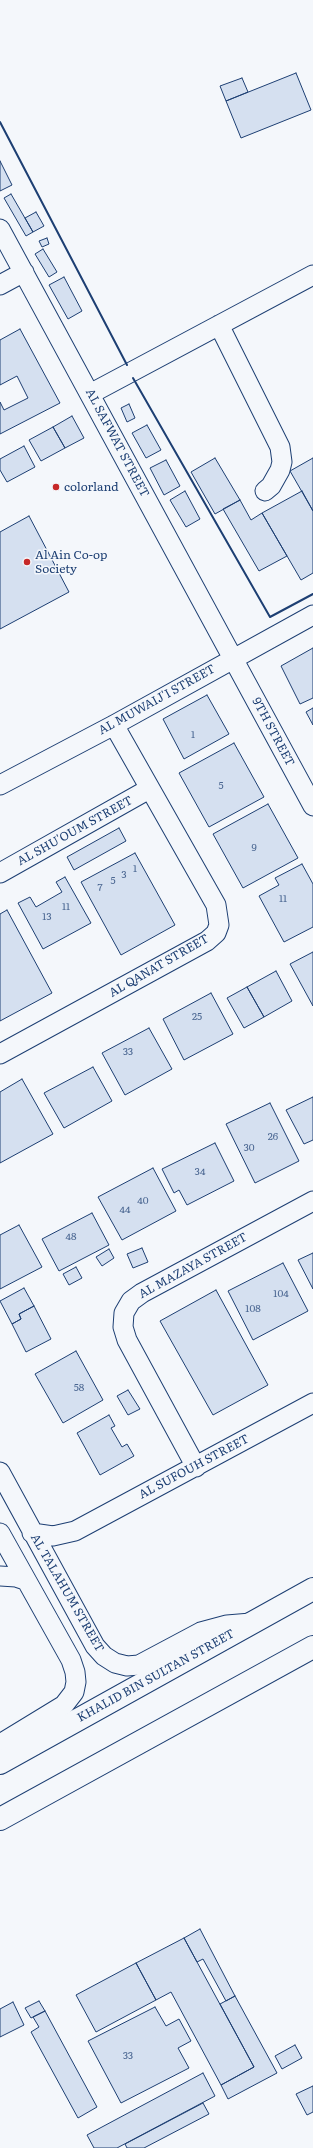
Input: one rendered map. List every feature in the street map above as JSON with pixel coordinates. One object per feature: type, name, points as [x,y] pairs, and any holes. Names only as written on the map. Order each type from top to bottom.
[{"type":"main road","name":"KHALID BIN SULTAN STREET","points":[[0,1763],[313,1589]]},
{"type":"main road","points":[[0,1819],[313,1647]]},
{"type":"street","name":"AL SAFWAT STREET","points":[[0,229],[233,658]]},
{"type":"street","points":[[0,285],[24,272]]},
{"type":"street","points":[[90,394],[313,275]]},
{"type":"street","points":[[219,325],[280,447],[282,462],[280,470],[272,486],[264,491]]},
{"type":"street","name":"AL MUWAIJ'I STREET","points":[[0,785],[114,725],[313,615]]},
{"type":"street","name":"9TH STREET","points":[[233,658],[313,806]]},
{"type":"street","name":"AL QANAT STREET","points":[[0,1054],[216,934],[219,925],[216,905],[114,725]]},
{"type":"street","name":"AL SHU'OUM STREET","points":[[0,873],[149,789]]},
{"type":"street","name":"AL MAZAYA STREET","points":[[196,1467],[127,1340],[123,1327],[124,1313],[131,1301],[142,1293],[313,1201]]},
{"type":"street","name":"AL SUFOUH STREET","points":[[32,1533],[53,1536],[75,1531],[313,1403]]},
{"type":"street","name":"AL TALAHUM STREET","points":[[0,1472],[95,1646],[104,1656],[115,1663],[127,1666],[139,1665],[201,1632],[227,1625],[251,1623]]},
{"type":"street","name":"AL SUFOUH STREET","points":[[53,1570],[60,1548],[75,1531]]},
{"type":"street","points":[[0,1744],[64,1705],[74,1692],[76,1682],[75,1672],[70,1660],[25,1580],[2,1548]]},
{"type":"street","points":[[0,1576],[16,1577],[25,1580]]},
{"type":"building","points":[[296,73],[311,110],[241,138],[226,101]]},
{"type":"building","points":[[242,78],[248,92],[226,101],[220,86]]},
{"type":"building","points":[[0,161],[12,185],[0,191]]},
{"type":"building","points":[[11,194],[33,232],[26,236],[4,198]]},
{"type":"building","points":[[36,212],[44,226],[33,232],[25,218]]},
{"type":"building","points":[[47,238],[49,244],[42,247],[39,241]]},
{"type":"building","points":[[43,249],[57,272],[49,277],[35,254]]},
{"type":"building","points":[[64,277],[82,311],[68,319],[49,285]]},
{"type":"building","points":[[20,329],[60,403],[0,434],[0,402],[4,410],[28,398],[17,376],[0,385],[0,340]]},
{"type":"building","points":[[129,404],[135,418],[127,422],[121,408]]},
{"type":"building","points":[[72,416],[84,438],[65,448],[53,427]]},
{"type":"building","points":[[147,425],[161,450],[146,458],[132,433]]},
{"type":"building","points":[[53,427],[65,448],[41,461],[29,440]]},
{"type":"building","points":[[24,446],[35,467],[7,482],[0,470],[0,459]]},
{"type":"building","points":[[215,458],[240,500],[215,514],[191,472]]},
{"type":"building","points":[[313,458],[313,511],[290,471]]},
{"type":"building","points":[[166,460],[180,486],[164,495],[150,468]]},
{"type":"building","points":[[185,491],[200,519],[186,527],[170,500]]},
{"type":"building","points":[[302,491],[313,511],[313,573],[301,580],[262,513]]},
{"type":"building","points":[[240,500],[251,520],[262,513],[287,556],[259,571],[223,509]]},
{"type":"building","name":"Al Ain Co-op Society","points":[[29,516],[69,592],[0,629],[0,532]]},
{"type":"building","points":[[313,648],[313,698],[300,704],[281,666]]},
{"type":"building","points":[[207,695],[229,734],[184,759],[163,719]]},
{"type":"building","points":[[313,708],[313,725],[306,712]]},
{"type":"building","points":[[234,743],[264,797],[209,827],[179,773]]},
{"type":"building","points":[[268,804],[298,858],[243,888],[213,834]]},
{"type":"building","points":[[119,828],[126,841],[74,870],[67,857]]},
{"type":"building","points":[[135,853],[175,925],[121,955],[81,882]]},
{"type":"building","points":[[302,864],[313,884],[313,927],[284,942],[259,896],[279,885],[275,878]]},
{"type":"building","points":[[65,877],[91,923],[43,949],[18,903],[30,897],[36,907],[62,892],[56,882]]},
{"type":"building","points":[[7,910],[52,993],[0,1021],[0,914]]},
{"type":"building","points":[[313,952],[313,1006],[290,964]]},
{"type":"building","points":[[276,971],[292,1001],[264,1017],[247,987]]},
{"type":"building","points":[[247,987],[264,1017],[244,1028],[227,998]]},
{"type":"building","points":[[211,993],[233,1034],[184,1060],[163,1019]]},
{"type":"building","points":[[149,1028],[172,1069],[125,1095],[102,1053]]},
{"type":"building","points":[[93,1067],[112,1101],[64,1128],[44,1093]]},
{"type":"building","points":[[22,1079],[53,1134],[0,1163],[0,1092]]},
{"type":"building","points":[[313,1097],[313,1140],[304,1144],[286,1110]]},
{"type":"building","points":[[270,1103],[299,1161],[255,1183],[226,1124]]},
{"type":"building","points":[[215,1143],[234,1181],[187,1205],[179,1190],[174,1193],[162,1169]]},
{"type":"building","points":[[153,1168],[176,1211],[122,1240],[98,1197]]},
{"type":"building","points":[[92,1213],[109,1245],[59,1271],[42,1239]]},
{"type":"building","points":[[19,1225],[42,1267],[0,1289],[0,1235]]},
{"type":"building","points":[[142,1248],[148,1262],[133,1268],[127,1254]]},
{"type":"building","points":[[109,1249],[114,1258],[102,1266],[96,1257]]},
{"type":"building","points":[[313,1253],[313,1289],[298,1260]]},
{"type":"building","points":[[283,1263],[308,1311],[253,1340],[228,1291]]},
{"type":"building","points":[[76,1267],[82,1278],[69,1285],[63,1274]]},
{"type":"building","points":[[24,1288],[34,1306],[19,1314],[21,1319],[12,1324],[0,1301]]},
{"type":"building","points":[[216,1290],[268,1385],[213,1415],[160,1321]]},
{"type":"building","points":[[34,1306],[51,1339],[26,1352],[12,1324],[21,1319],[19,1314]]},
{"type":"building","points":[[76,1351],[103,1400],[63,1423],[35,1374]]},
{"type":"building","points":[[128,1390],[140,1409],[128,1415],[117,1396]]},
{"type":"building","points":[[109,1415],[115,1426],[111,1428],[122,1447],[127,1444],[134,1456],[100,1475],[77,1433]]},
{"type":"building","points":[[200,1929],[235,1996],[226,2001],[203,1959],[197,1962],[184,1938]]},
{"type":"building","points":[[184,1938],[254,2067],[221,2085],[171,1992],[156,2000],[136,1963]]},
{"type":"building","points":[[136,1963],[156,2000],[96,2032],[76,1995]]},
{"type":"building","points":[[235,1996],[277,2073],[228,2099],[221,2085],[254,2067],[220,2004]]},
{"type":"building","points":[[39,2001],[45,2011],[31,2018],[25,2008]]},
{"type":"building","points":[[13,2002],[24,2025],[0,2037],[0,2009]]},
{"type":"building","points":[[155,2007],[166,2026],[179,2019],[191,2041],[178,2048],[189,2068],[121,2103],[88,2041]]},
{"type":"building","points":[[45,2011],[97,2107],[78,2118],[31,2032],[39,2027],[33,2017]]},
{"type":"building","points":[[295,2045],[302,2058],[282,2069],[275,2056]]},
{"type":"building","points":[[203,2073],[215,2096],[117,2148],[94,2148],[87,2135]]},
{"type":"building","points":[[313,2086],[313,2112],[307,2115],[296,2094]]},
{"type":"building","points":[[203,2103],[209,2114],[144,2148],[127,2148],[125,2144]]},
{"type":"wall","points":[[0,122],[127,365]]},
{"type":"wall","points":[[133,378],[270,617],[313,594]]},
{"type":"place","name":"colorland","points":[[56,487]]},
{"type":"place","name":"Al Ain Co-op Society","points":[[27,562]]}]
